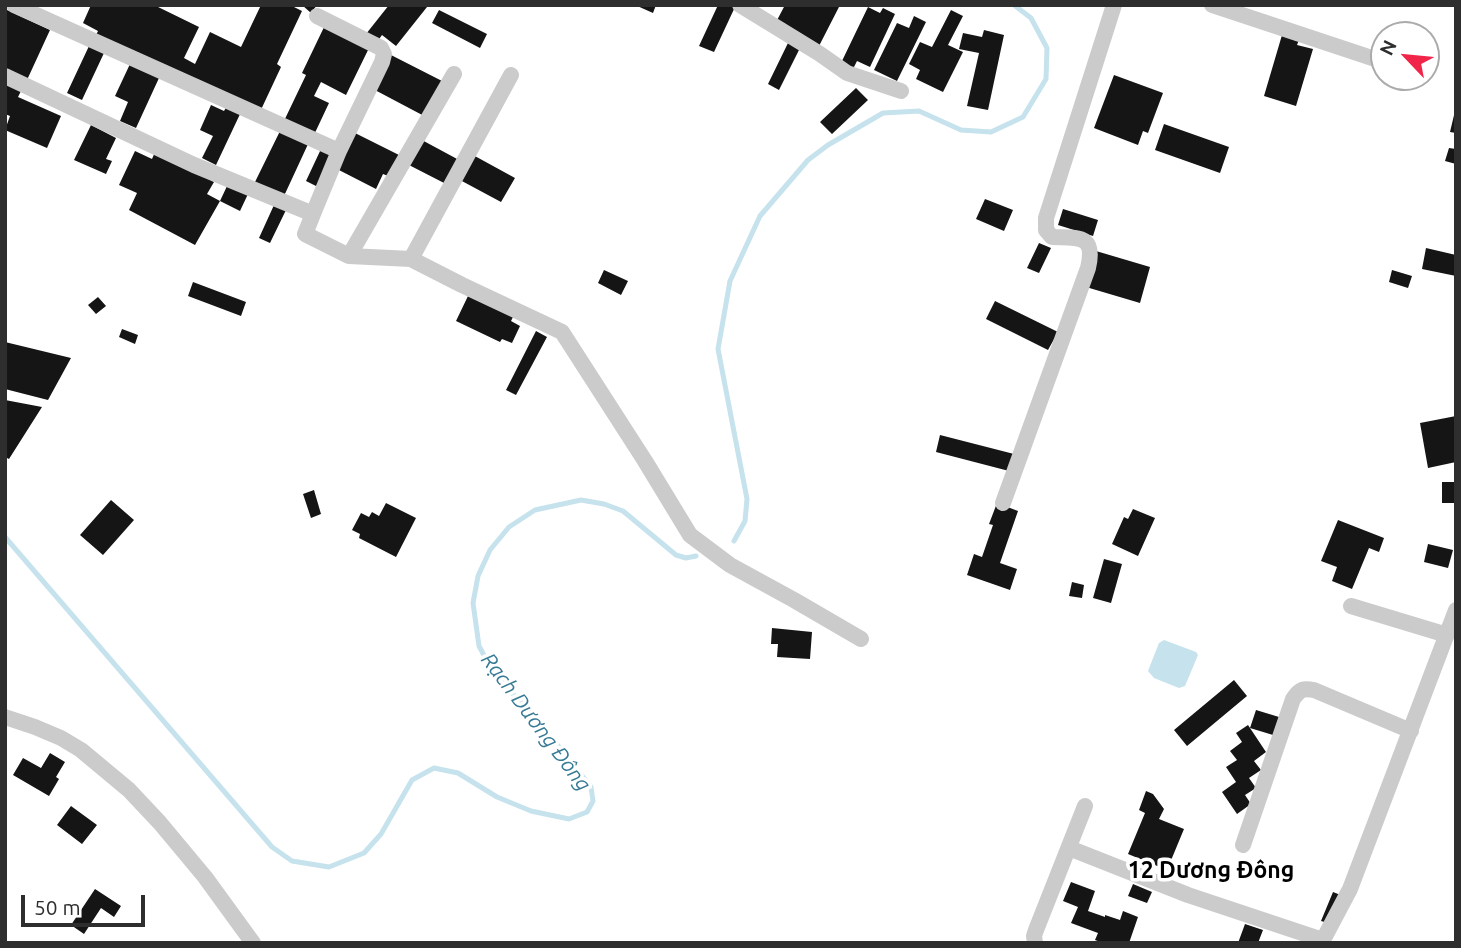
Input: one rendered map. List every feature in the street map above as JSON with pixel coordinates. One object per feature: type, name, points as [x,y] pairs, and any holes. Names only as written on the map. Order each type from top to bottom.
[{"type":"street","points":[[14,5],[339,152]]},
{"type":"street","points":[[1003,503],[1091,255],[1086,241],[1079,238],[1052,237],[1046,230],[1046,218],[1114,5]]},
{"type":"street","points":[[1212,5],[1370,57]]},
{"type":"street","points":[[750,8],[847,73],[901,91]]},
{"type":"street","points":[[317,16],[381,48],[384,54],[305,234],[349,256],[411,259],[562,332],[690,535],[730,565],[861,639]]},
{"type":"street","points":[[349,256],[454,74]]},
{"type":"street","points":[[411,259],[511,75]]},
{"type":"street","points":[[5,76],[194,165],[313,214]]},
{"type":"street","points":[[1351,606],[1447,635]]},
{"type":"street","points":[[1069,848],[1188,895],[1324,940],[1350,889],[1456,610]]},
{"type":"street","points":[[1243,845],[1293,699],[1298,692],[1304,688],[1314,690],[1411,731]]},
{"type":"street","points":[[5,717],[61,738],[81,750],[129,790],[160,822],[205,877],[253,943]]},
{"type":"street","points":[[1035,943],[1036,930],[1085,807]]},
{"type":"water","points":[[1164,640],[1198,655],[1185,686],[1179,688],[1154,678],[1148,671],[1159,643]]},
{"type":"building","points":[[91,5],[154,5],[199,27],[184,58],[195,64],[210,32],[241,47],[261,5],[290,5],[302,11],[277,64],[281,67],[259,114],[94,39],[98,31],[83,23]]},
{"type":"building","points":[[302,5],[317,5],[311,13]]},
{"type":"building","points":[[389,5],[427,7],[396,46],[382,35],[377,42],[366,34]]},
{"type":"building","points":[[635,5],[656,5],[653,13]]},
{"type":"building","points":[[718,5],[735,7],[714,52],[699,46]]},
{"type":"building","points":[[785,5],[840,5],[819,46],[775,24]]},
{"type":"building","points":[[868,7],[880,13],[883,8],[895,14],[870,67],[857,61],[853,69],[841,63]]},
{"type":"building","points":[[7,10],[50,30],[27,80],[5,70]]},
{"type":"building","points":[[439,10],[487,34],[480,48],[432,23]]},
{"type":"building","points":[[951,10],[963,16],[948,45],[963,52],[943,92],[916,79],[920,70],[909,64],[920,42],[932,47]]},
{"type":"building","points":[[914,16],[926,22],[897,81],[874,70],[897,23],[909,28]]},
{"type":"building","points":[[326,23],[370,46],[346,95],[321,82],[314,96],[329,103],[313,137],[283,123],[306,75],[302,73]]},
{"type":"building","points":[[984,30],[1004,35],[988,110],[967,106],[979,53],[959,49],[963,33],[982,37]]},
{"type":"building","points":[[1282,35],[1299,40],[1297,45],[1313,49],[1296,106],[1264,96]]},
{"type":"building","points":[[788,43],[800,48],[779,90],[768,84]]},
{"type":"building","points":[[89,46],[104,53],[82,100],[67,93]]},
{"type":"building","points":[[391,55],[444,82],[426,117],[373,89]]},
{"type":"building","points":[[130,64],[159,78],[136,128],[120,121],[128,102],[115,96]]},
{"type":"building","points":[[1114,75],[1163,93],[1148,133],[1143,131],[1138,145],[1094,128]]},
{"type":"building","points":[[5,82],[22,89],[18,97],[61,116],[47,148],[5,130],[10,116],[5,114]]},
{"type":"building","points":[[856,88],[868,100],[832,134],[820,122]]},
{"type":"building","points":[[211,105],[224,111],[227,106],[241,112],[216,165],[202,158],[213,136],[200,130]]},
{"type":"building","points":[[1456,111],[1456,133],[1450,132]]},
{"type":"building","points":[[1164,124],[1229,147],[1220,173],[1155,150]]},
{"type":"building","points":[[91,125],[116,138],[106,159],[112,161],[106,174],[74,160]]},
{"type":"building","points":[[281,129],[309,142],[284,196],[255,182]]},
{"type":"building","points":[[353,132],[399,155],[388,176],[383,174],[376,189],[335,168]]},
{"type":"building","points":[[420,139],[459,160],[446,184],[407,164]]},
{"type":"building","points":[[1449,148],[1456,149],[1456,164],[1445,161]]},
{"type":"building","points":[[321,149],[335,156],[320,188],[306,181]]},
{"type":"building","points":[[135,151],[152,159],[155,152],[214,182],[207,194],[220,201],[195,245],[129,210],[137,193],[119,185]]},
{"type":"building","points":[[473,155],[515,178],[501,202],[460,180]]},
{"type":"building","points":[[228,184],[248,194],[240,211],[220,201]]},
{"type":"building","points":[[985,199],[1013,210],[1004,231],[976,219]]},
{"type":"building","points":[[274,205],[286,210],[270,243],[259,238]]},
{"type":"building","points":[[1063,209],[1098,220],[1093,236],[1058,225]]},
{"type":"building","points":[[1039,243],[1051,248],[1039,273],[1027,268]]},
{"type":"building","points":[[1426,248],[1456,255],[1456,276],[1422,269]]},
{"type":"building","points":[[1096,251],[1150,267],[1140,303],[1086,287]]},
{"type":"building","points":[[604,270],[628,281],[621,295],[598,283]]},
{"type":"building","points":[[1392,270],[1412,276],[1408,288],[1389,282]]},
{"type":"building","points":[[193,282],[246,302],[241,316],[188,296]]},
{"type":"building","points":[[468,296],[513,317],[511,321],[520,326],[512,343],[502,339],[500,342],[456,321]]},
{"type":"building","points":[[98,297],[106,306],[96,314],[88,305]]},
{"type":"building","points":[[995,301],[1058,332],[1048,350],[986,319]]},
{"type":"building","points":[[122,329],[138,335],[135,344],[119,337]]},
{"type":"building","points":[[536,331],[547,337],[516,395],[506,390]]},
{"type":"building","points":[[5,342],[71,358],[48,400],[5,389]]},
{"type":"building","points":[[5,400],[42,407],[9,459],[5,457]]},
{"type":"building","points":[[1456,416],[1456,462],[1428,468],[1420,423]]},
{"type":"building","points":[[940,435],[1014,454],[1009,471],[936,452]]},
{"type":"building","points":[[1442,482],[1456,482],[1456,503],[1442,503]]},
{"type":"building","points":[[314,490],[321,514],[311,518],[303,494]]},
{"type":"building","points":[[111,500],[134,520],[103,555],[80,535]]},
{"type":"building","points":[[386,503],[416,518],[396,557],[359,538],[360,534],[352,530],[361,513],[369,517],[372,512],[379,516]]},
{"type":"building","points":[[997,503],[1018,511],[1000,563],[1017,569],[1010,590],[967,575],[974,554],[982,557]]},
{"type":"building","points":[[1133,509],[1155,518],[1138,556],[1112,544],[1124,517],[1128,519]]},
{"type":"building","points":[[1338,520],[1384,538],[1379,552],[1369,548],[1352,589],[1332,581],[1337,567],[1321,561]]},
{"type":"building","points":[[1428,544],[1453,550],[1448,568],[1424,562]]},
{"type":"building","points":[[1104,559],[1122,564],[1111,603],[1093,598]]},
{"type":"building","points":[[1072,582],[1084,585],[1082,598],[1069,596]]},
{"type":"building","points":[[772,628],[812,632],[810,659],[777,657],[778,644],[771,644]]},
{"type":"building","points":[[1234,680],[1247,696],[1187,746],[1174,730]]},
{"type":"building","points":[[1256,710],[1279,717],[1273,735],[1250,728]]},
{"type":"building","points":[[1248,725],[1266,752],[1254,761],[1261,770],[1249,778],[1256,788],[1245,795],[1251,804],[1237,814],[1222,792],[1236,782],[1226,767],[1237,760],[1230,751],[1242,742],[1236,733]]},
{"type":"building","points":[[50,753],[65,762],[49,796],[13,775],[23,758],[41,768]]},
{"type":"building","points":[[1146,791],[1153,794],[1164,809],[1159,819],[1184,829],[1167,870],[1128,854],[1145,813],[1139,810]]},
{"type":"building","points":[[71,806],[97,825],[82,844],[57,825]]},
{"type":"building","points":[[1071,882],[1095,891],[1088,911],[1120,920],[1123,911],[1138,917],[1129,943],[1103,943],[1095,940],[1098,933],[1071,923],[1078,907],[1063,901]]},
{"type":"building","points":[[1133,884],[1152,892],[1147,903],[1128,896]]},
{"type":"building","points":[[95,889],[121,906],[114,917],[101,908],[84,934],[71,925]]},
{"type":"building","points":[[1333,892],[1343,896],[1331,924],[1321,921]]},
{"type":"building","points":[[1245,924],[1263,930],[1258,943],[1238,943]]},
{"type":"waterway","name":"Rạch Dương Đông","points":[[734,541],[745,521],[747,499],[718,349],[730,281],[760,216],[808,160],[883,113],[919,111],[961,130],[991,132],[1023,117],[1046,79],[1047,48],[1031,18],[1014,5]]},
{"type":"waterway","name":"Rạch Dương Đông","points":[[5,537],[272,847],[292,861],[329,867],[364,853],[381,834],[412,780],[434,768],[458,773],[497,797],[531,811],[569,819],[587,812],[593,801],[591,787],[536,718],[494,674],[479,646],[473,603],[478,576],[490,550],[509,527],[535,510],[581,500],[623,511],[676,555],[686,558],[696,556]]},
{"type":"district","name":"12 Dương Đông","points":[[1211,870]]}]
